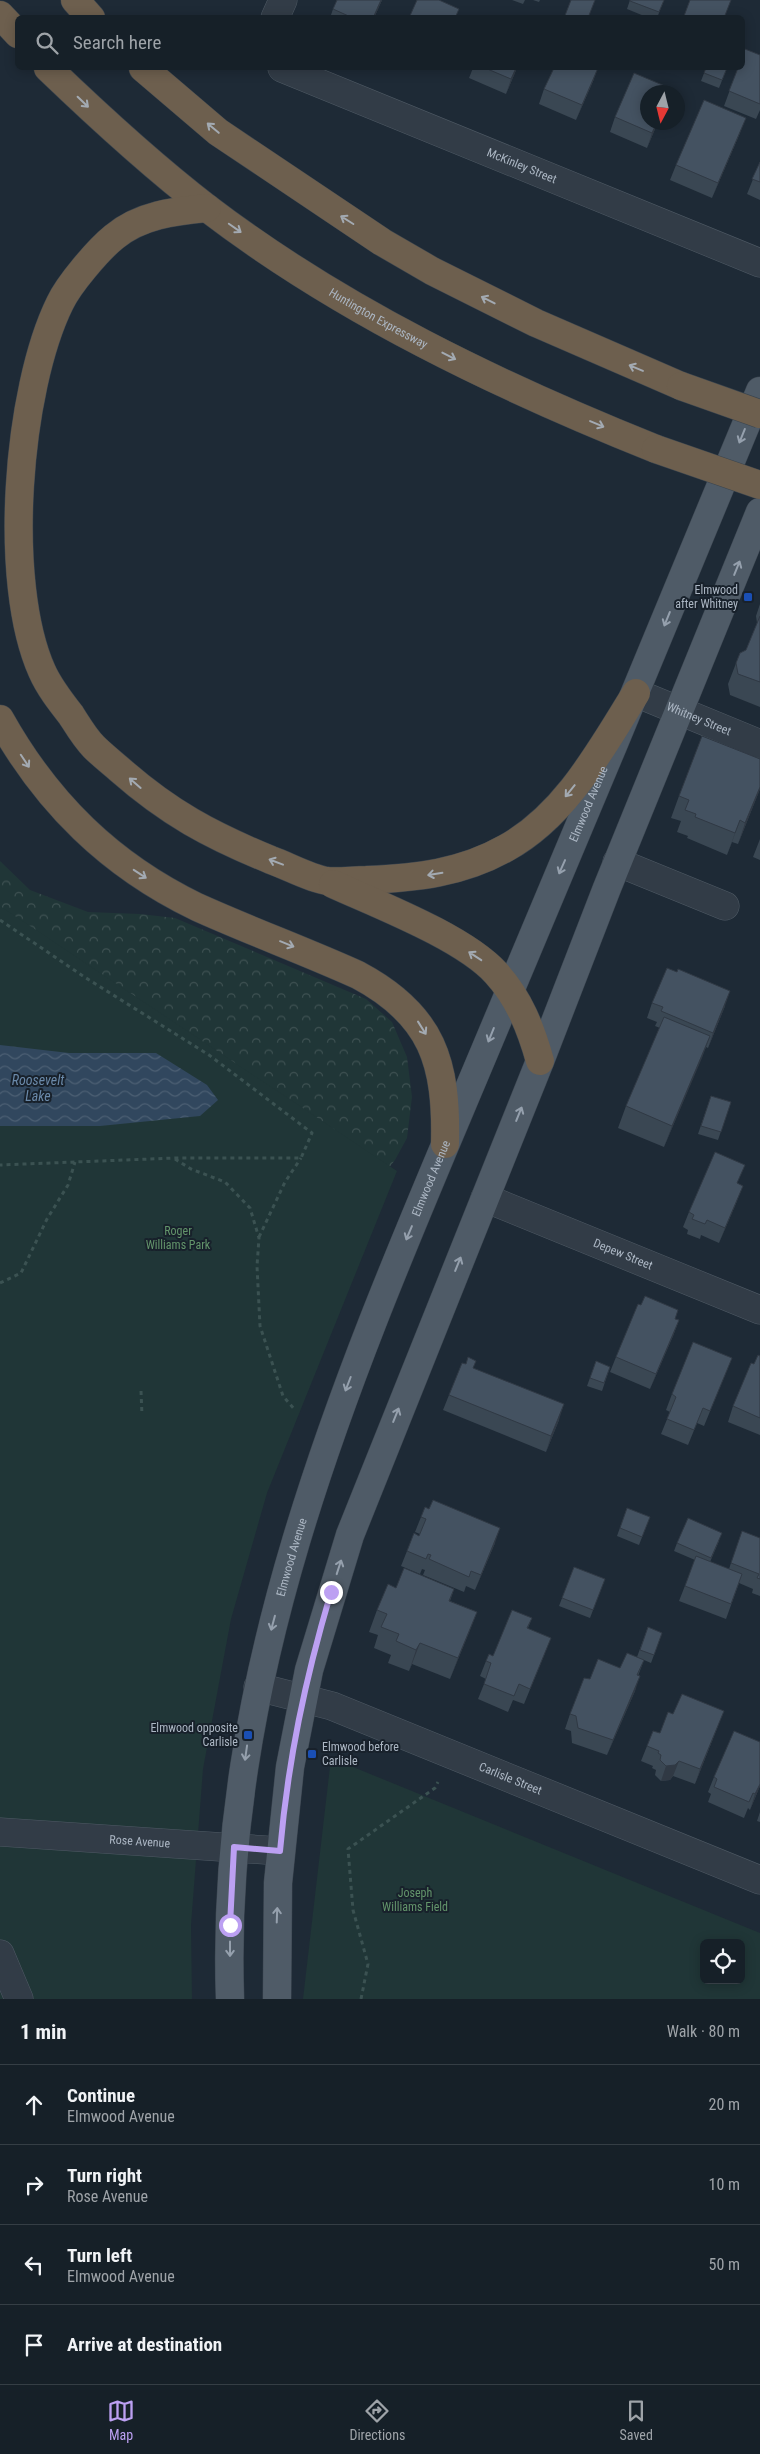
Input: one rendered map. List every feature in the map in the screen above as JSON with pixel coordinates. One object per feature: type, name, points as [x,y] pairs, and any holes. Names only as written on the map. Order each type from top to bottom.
[{"type":"highway","points":[[75,0],[88,15]]},
{"type":"highway","points":[[0,15],[15,31]]},
{"type":"highway","name":"Huntington Expressway","points":[[50,70],[138,151],[207,208],[290,265],[391,325],[500,382],[656,449],[760,485]]},
{"type":"highway","points":[[145,70],[218,132],[382,242],[441,275],[536,323],[681,386],[760,414]]},
{"type":"highway","points":[[207,208],[171,211],[140,222],[116,235],[96,256],[60,301],[37,364],[24,437],[20,492],[19,552],[32,646],[43,673],[56,695],[94,747],[152,798],[226,842],[325,881],[391,910],[466,950],[496,973],[510,990],[527,1020],[540,1061]]},
{"type":"highway","points":[[325,881],[414,877],[445,872],[479,862],[508,847],[534,829],[559,804],[600,750],[636,693]]},
{"type":"highway","points":[[0,719],[36,778],[58,805],[84,831],[131,868],[196,906],[358,974],[382,987],[402,1003],[418,1022],[430,1042],[438,1061],[443,1081],[445,1144]]},
{"type":"main road","name":"Elmwood Avenue","points":[[230,1999],[230,1925],[234,1847],[246,1747],[258,1688],[285,1578],[319,1462],[358,1359],[445,1144],[636,693],[760,391]]},
{"type":"main road","points":[[277,1999],[280,1851],[290,1767],[302,1698],[317,1638],[350,1535],[618,862],[760,512]]},
{"type":"street","points":[[276,15],[282,0]]},
{"type":"street","name":"McKinley Street","points":[[287,70],[760,263]]},
{"type":"street","name":"Whitney Street","points":[[636,693],[760,744]]},
{"type":"street","points":[[618,862],[725,906]]},
{"type":"street","name":"Depew Street","points":[[485,1198],[760,1310]]},
{"type":"street","name":"Carlisle Street","points":[[258,1688],[332,1706],[760,1880]]},
{"type":"street","name":"Rose Avenue","points":[[0,1832],[280,1851]]},
{"type":"street","points":[[0,1954],[19,1999]]},
{"type":"path","points":[[0,920],[86,978],[209,1055],[312,1134],[301,1158],[285,1182],[259,1238]]},
{"type":"path","points":[[0,1165],[175,1158],[301,1158]]},
{"type":"path","points":[[175,1158],[191,1169],[225,1182],[250,1208],[259,1238],[257,1266],[260,1326],[284,1396],[295,1410]]},
{"type":"path","points":[[0,1283],[20,1273],[47,1219],[68,1185],[75,1162]]},
{"type":"path","points":[[141,1391],[142,1415]]},
{"type":"path","points":[[361,1999],[368,1964],[353,1910],[348,1849],[436,1788],[450,1754]]},
{"type":"green space","points":[[0,861],[30,890],[88,912],[140,914],[175,918],[366,999],[392,1022],[407,1057],[412,1097],[407,1138],[395,1160],[378,1182],[0,1045]]},
{"type":"green space","name":"Roger Williams Park","points":[[0,906],[397,1171],[267,1493],[231,1619],[203,1769],[191,1925],[192,1999],[0,1999]]},
{"type":"green space","name":"Joseph Williams Field","points":[[331,1758],[760,1933],[760,1999],[303,1999]]},
{"type":"water","name":"Roosevelt Lake","points":[[0,1045],[69,1053],[156,1053],[207,1085],[218,1100],[200,1116],[100,1126],[0,1126]]},
{"type":"building","points":[[337,0],[381,0],[374,15],[346,15],[333,9]]},
{"type":"building","points":[[417,0],[439,0],[459,9],[456,15],[410,15]]},
{"type":"building","points":[[571,0],[595,0],[589,15],[565,15]]},
{"type":"building","points":[[630,0],[664,0],[659,12]]},
{"type":"building","points":[[690,0],[731,0],[725,15],[684,15]]},
{"type":"building","points":[[745,49],[760,55],[760,104],[729,91],[737,70],[745,70]]},
{"type":"building","points":[[490,70],[515,70],[511,79]]},
{"type":"building","points":[[553,70],[597,70],[582,105],[544,89]]},
{"type":"building","points":[[705,70],[726,70],[722,80],[704,73]]},
{"type":"building","points":[[634,73],[662,85],[640,85],[640,128],[615,117]]},
{"type":"building","points":[[704,100],[746,118],[718,183],[676,165]]},
{"type":"building","points":[[760,162],[760,182],[752,179]]},
{"type":"building","points":[[760,616],[760,682],[738,674],[736,663],[740,653],[746,650]]},
{"type":"building","points":[[702,736],[760,759],[760,787],[745,823],[740,820],[735,833],[695,817],[696,814],[685,810],[689,800],[679,796]]},
{"type":"building","points":[[667,968],[677,972],[678,969],[730,991],[713,1033],[661,1011],[663,1007],[652,1003]]},
{"type":"building","points":[[664,1017],[710,1036],[672,1126],[626,1106]]},
{"type":"building","points":[[711,1096],[731,1102],[721,1132],[701,1126]]},
{"type":"building","points":[[715,1152],[745,1165],[737,1183],[743,1186],[725,1228],[707,1220],[705,1224],[692,1219],[694,1215],[689,1212]]},
{"type":"building","points":[[645,1296],[678,1310],[675,1319],[679,1320],[656,1374],[616,1357],[638,1304],[641,1305]]},
{"type":"building","points":[[693,1342],[732,1358],[710,1411],[703,1408],[694,1430],[667,1419],[676,1397],[672,1394]]},
{"type":"building","points":[[758,1355],[760,1356],[760,1418],[733,1406],[751,1363],[754,1364]]},
{"type":"building","points":[[468,1357],[476,1361],[473,1368],[564,1404],[551,1436],[449,1395],[462,1363],[466,1364]]},
{"type":"building","points":[[596,1361],[610,1367],[604,1383],[590,1378]]},
{"type":"building","points":[[433,1500],[500,1528],[481,1575],[471,1571],[469,1577],[429,1559],[431,1555],[428,1554],[426,1559],[407,1551],[414,1533],[419,1536],[426,1519],[421,1517],[425,1507],[429,1509]]},
{"type":"building","points":[[627,1508],[650,1517],[642,1537],[620,1528]]},
{"type":"building","points":[[688,1518],[722,1533],[711,1558],[677,1543]]},
{"type":"building","points":[[742,1531],[760,1538],[760,1579],[757,1578],[759,1574],[731,1563]]},
{"type":"building","points":[[696,1556],[742,1574],[731,1604],[685,1586]]},
{"type":"building","points":[[574,1567],[605,1579],[593,1610],[562,1598]]},
{"type":"building","points":[[404,1568],[454,1589],[449,1601],[477,1612],[458,1658],[420,1643],[416,1650],[396,1641],[399,1634],[381,1627],[387,1614],[377,1610],[388,1584],[396,1588]]},
{"type":"building","points":[[512,1610],[532,1618],[527,1628],[551,1638],[530,1689],[519,1684],[514,1696],[484,1684],[491,1663],[486,1661],[489,1654],[493,1656]]},
{"type":"building","points":[[648,1627],[662,1633],[654,1655],[640,1650]]},
{"type":"building","points":[[627,1653],[644,1660],[637,1675],[640,1676],[613,1740],[578,1728],[576,1716],[570,1714],[584,1678],[590,1679],[598,1659],[620,1668]]},
{"type":"building","points":[[682,1694],[724,1711],[700,1769],[679,1761],[675,1765],[666,1766],[660,1760],[661,1755],[658,1753],[659,1751],[647,1746],[653,1731],[660,1733],[668,1712],[673,1714]]},
{"type":"building","points":[[734,1731],[760,1742],[760,1784],[749,1802],[714,1787],[717,1779],[714,1777]]},
{"type":"place","name":"Elmwood after Whitney","points":[[748,597]]},
{"type":"place","name":"Elmwood opposite Carlisle","points":[[248,1735]]},
{"type":"place","name":"Elmwood before Carlisle","points":[[312,1754]]},
{"type":"route","points":[[230,1925],[234,1847],[280,1851],[290,1767],[302,1698],[331,1592]]}]
